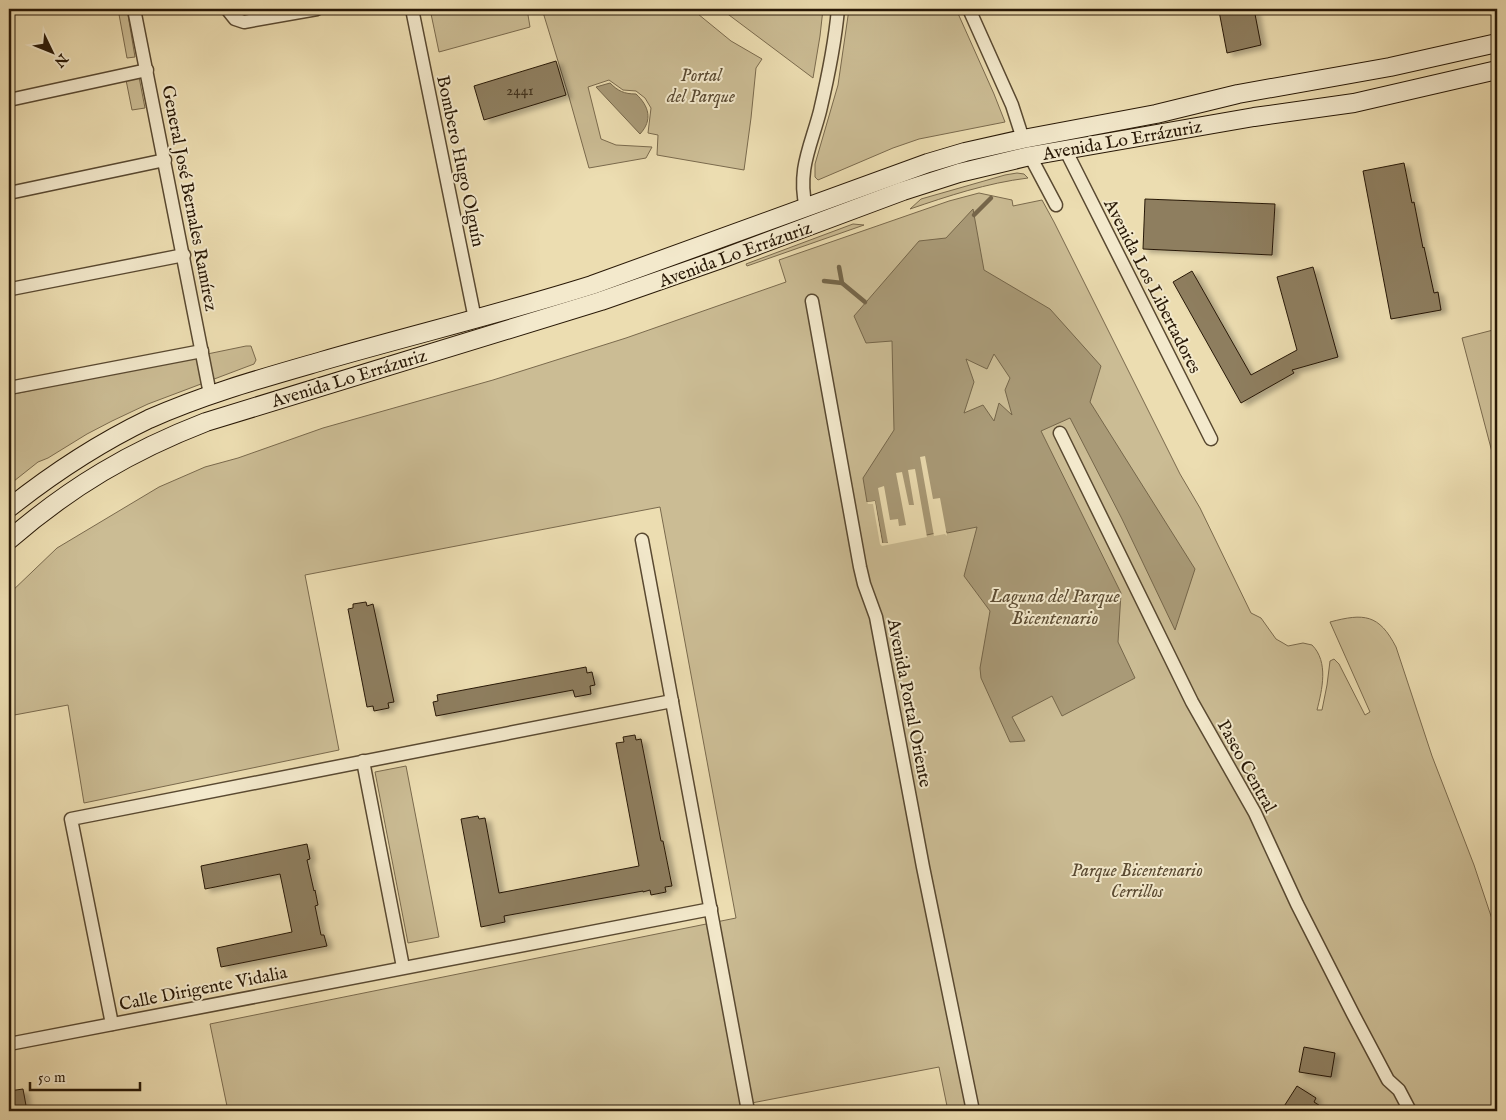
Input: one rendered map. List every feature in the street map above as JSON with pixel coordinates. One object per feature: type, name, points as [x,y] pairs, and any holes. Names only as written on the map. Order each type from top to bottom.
[{"type":"main road","name":"Avenida Lo Errázuriz","points":[[9,508],[44,481],[94,449],[149,420],[210,394],[333,358],[475,320],[592,285],[904,171],[965,152],[1023,139],[1156,114],[1238,94],[1390,67],[1497,43]]},
{"type":"main road","name":"Avenida Lo Errázuriz","points":[[9,540],[63,497],[110,466],[152,444],[206,422],[567,312],[721,260],[903,191],[960,173],[1030,156],[1254,117],[1354,103],[1497,70]]},
{"type":"street","name":"General José Bernales Ramírez","points":[[134,9],[184,254],[210,394]]},
{"type":"street","points":[[231,14],[244,22],[249,22],[317,9]]},
{"type":"street","name":"Bombero Hugo Olguín","points":[[412,9],[475,320]]},
{"type":"street","points":[[806,208],[803,197],[803,173],[827,82],[838,9]]},
{"type":"street","points":[[970,9],[1012,105],[1023,139]]},
{"type":"street","points":[[9,100],[147,70]]},
{"type":"street","name":"Avenida Los Libertadores","points":[[1065,149],[1210,439]]},
{"type":"street","points":[[1030,156],[1056,205]]},
{"type":"street","points":[[9,194],[165,160]]},
{"type":"street","points":[[10,289],[184,254]]},
{"type":"street","name":"Avenida Portal Oriente","points":[[812,301],[860,567],[876,616],[923,867],[973,1111]]},
{"type":"street","points":[[9,388],[202,351]]},
{"type":"street","name":"Paseo Central","points":[[1060,433],[1192,702],[1255,813],[1297,904],[1353,1014],[1388,1080],[1399,1090],[1410,1111]]},
{"type":"street","points":[[642,540],[748,1111]]},
{"type":"street","points":[[112,1024],[71,818],[672,701]]},
{"type":"street","points":[[363,761],[403,967]]},
{"type":"street","name":"Calle Dirigente Vidalia","points":[[9,1044],[711,909]]},
{"type":"green space","points":[[118,9],[127,9],[135,57],[127,58]]},
{"type":"green space","points":[[430,9],[527,9],[530,27],[439,52]]},
{"type":"green space","name":"Portal del Parque","points":[[542,9],[697,9],[698,14],[731,41],[762,59],[756,68],[744,170],[657,155],[658,135],[648,133],[651,108],[645,98],[636,91],[623,90],[609,80],[588,87],[601,139],[616,145],[652,147],[646,158],[589,168]]},
{"type":"green space","points":[[721,9],[823,9],[813,78]]},
{"type":"green space","points":[[849,9],[956,9],[1005,122],[919,139],[818,180],[815,177],[815,164],[838,85]]},
{"type":"green space","points":[[139,77],[145,108],[132,110],[126,80]]},
{"type":"green space","points":[[1017,173],[1024,174],[1028,178],[983,187],[910,209],[921,199]]},
{"type":"green space","name":"Parque Bicentenario Cerrillos","points":[[979,193],[1012,200],[1013,206],[1042,200],[1180,474],[1200,508],[1251,613],[1261,618],[1276,639],[1288,646],[1303,643],[1312,645],[1317,652],[1321,660],[1323,676],[1317,710],[1322,710],[1330,661],[1334,659],[1339,664],[1365,715],[1370,712],[1330,622],[1361,617],[1377,622],[1390,636],[1396,647],[1432,756],[1474,865],[1497,934],[1497,1111],[948,1111],[939,1067],[710,1111],[228,1111],[210,1024],[736,918],[660,507],[305,575],[339,750],[84,803],[68,705],[9,716],[9,594],[57,548],[159,487],[205,467],[238,458],[323,428],[493,380],[626,338],[786,282],[779,260],[949,201]]},
{"type":"green space","points":[[853,224],[864,225],[747,266],[746,264]]},
{"type":"green space","points":[[1497,329],[1497,471],[1462,338]]},
{"type":"green space","points":[[251,346],[256,360],[254,364],[148,404],[112,421],[38,462],[9,485],[9,395]]},
{"type":"green space","points":[[406,766],[439,937],[408,943],[375,772]]},
{"type":"water","points":[[610,83],[622,92],[636,94],[644,103],[648,118],[647,124],[640,134],[596,87]]},
{"type":"water","name":"Laguna del Parque Bicentenario","points":[[973,209],[984,270],[1050,309],[1101,366],[1090,402],[1195,569],[1175,630],[1122,519],[1070,418],[1041,431],[1121,593],[1118,642],[1135,678],[1062,716],[1052,696],[1012,717],[1025,741],[1010,742],[981,678],[980,668],[990,611],[964,576],[977,527],[947,533],[946,531],[883,544],[875,501],[867,502],[863,478],[894,430],[892,341],[866,343],[854,316],[919,241],[946,238]],"holes":[[[994,354],[1010,378],[1005,390],[1012,415],[999,403],[994,421],[983,405],[964,413],[974,382],[966,359],[987,369]]]},
{"type":"pier","points":[[925,456],[933,499],[940,498],[947,536],[945,534],[934,536],[920,457]]},
{"type":"pier","points":[[915,469],[927,537],[882,546],[880,544],[873,504],[868,504],[867,502],[875,501],[882,543],[888,543],[878,488],[884,486],[890,520],[898,519],[899,526],[906,525],[896,473],[902,472],[909,505],[914,505],[908,470]]},
{"type":"building","points":[[1254,9],[1261,45],[1227,53],[1219,11]]},
{"type":"building","points":[[556,61],[566,95],[484,120],[474,86]]},
{"type":"building","points":[[1404,163],[1434,293],[1438,292],[1441,310],[1391,319],[1363,171]]},
{"type":"building","points":[[1145,199],[1275,204],[1272,255],[1143,249]]},
{"type":"building","points":[[1313,267],[1338,357],[1292,370],[1294,373],[1241,403],[1173,282],[1192,271],[1251,375],[1297,350],[1277,277]]},
{"type":"building","points":[[366,602],[367,606],[373,604],[394,702],[388,703],[389,708],[374,711],[373,706],[367,707],[348,609],[353,608],[353,604]]},
{"type":"building","points":[[586,667],[587,673],[592,672],[595,685],[590,686],[591,694],[575,697],[573,690],[436,716],[433,702],[438,701],[437,695]]},
{"type":"building","points":[[635,735],[636,740],[641,739],[672,886],[665,887],[666,892],[651,895],[650,890],[643,891],[504,916],[505,922],[481,927],[461,819],[478,816],[479,819],[485,818],[499,893],[639,866],[616,743],[624,742],[623,737]]},
{"type":"building","points":[[307,844],[310,859],[307,860],[318,905],[315,906],[321,935],[324,935],[327,946],[221,967],[217,948],[292,932],[280,874],[205,889],[201,866]]},
{"type":"building","points":[[1304,1047],[1335,1053],[1331,1077],[1299,1072]]},
{"type":"building","points":[[1297,1086],[1316,1098],[1314,1102],[1328,1111],[1281,1111]]},
{"type":"building","points":[[23,1089],[27,1111],[9,1111],[9,1091]]},
{"type":"waterway","points":[[974,215],[991,198]]},
{"type":"waterway","points":[[839,267],[842,283]]},
{"type":"waterway","points":[[824,281],[842,283],[865,302]]}]
